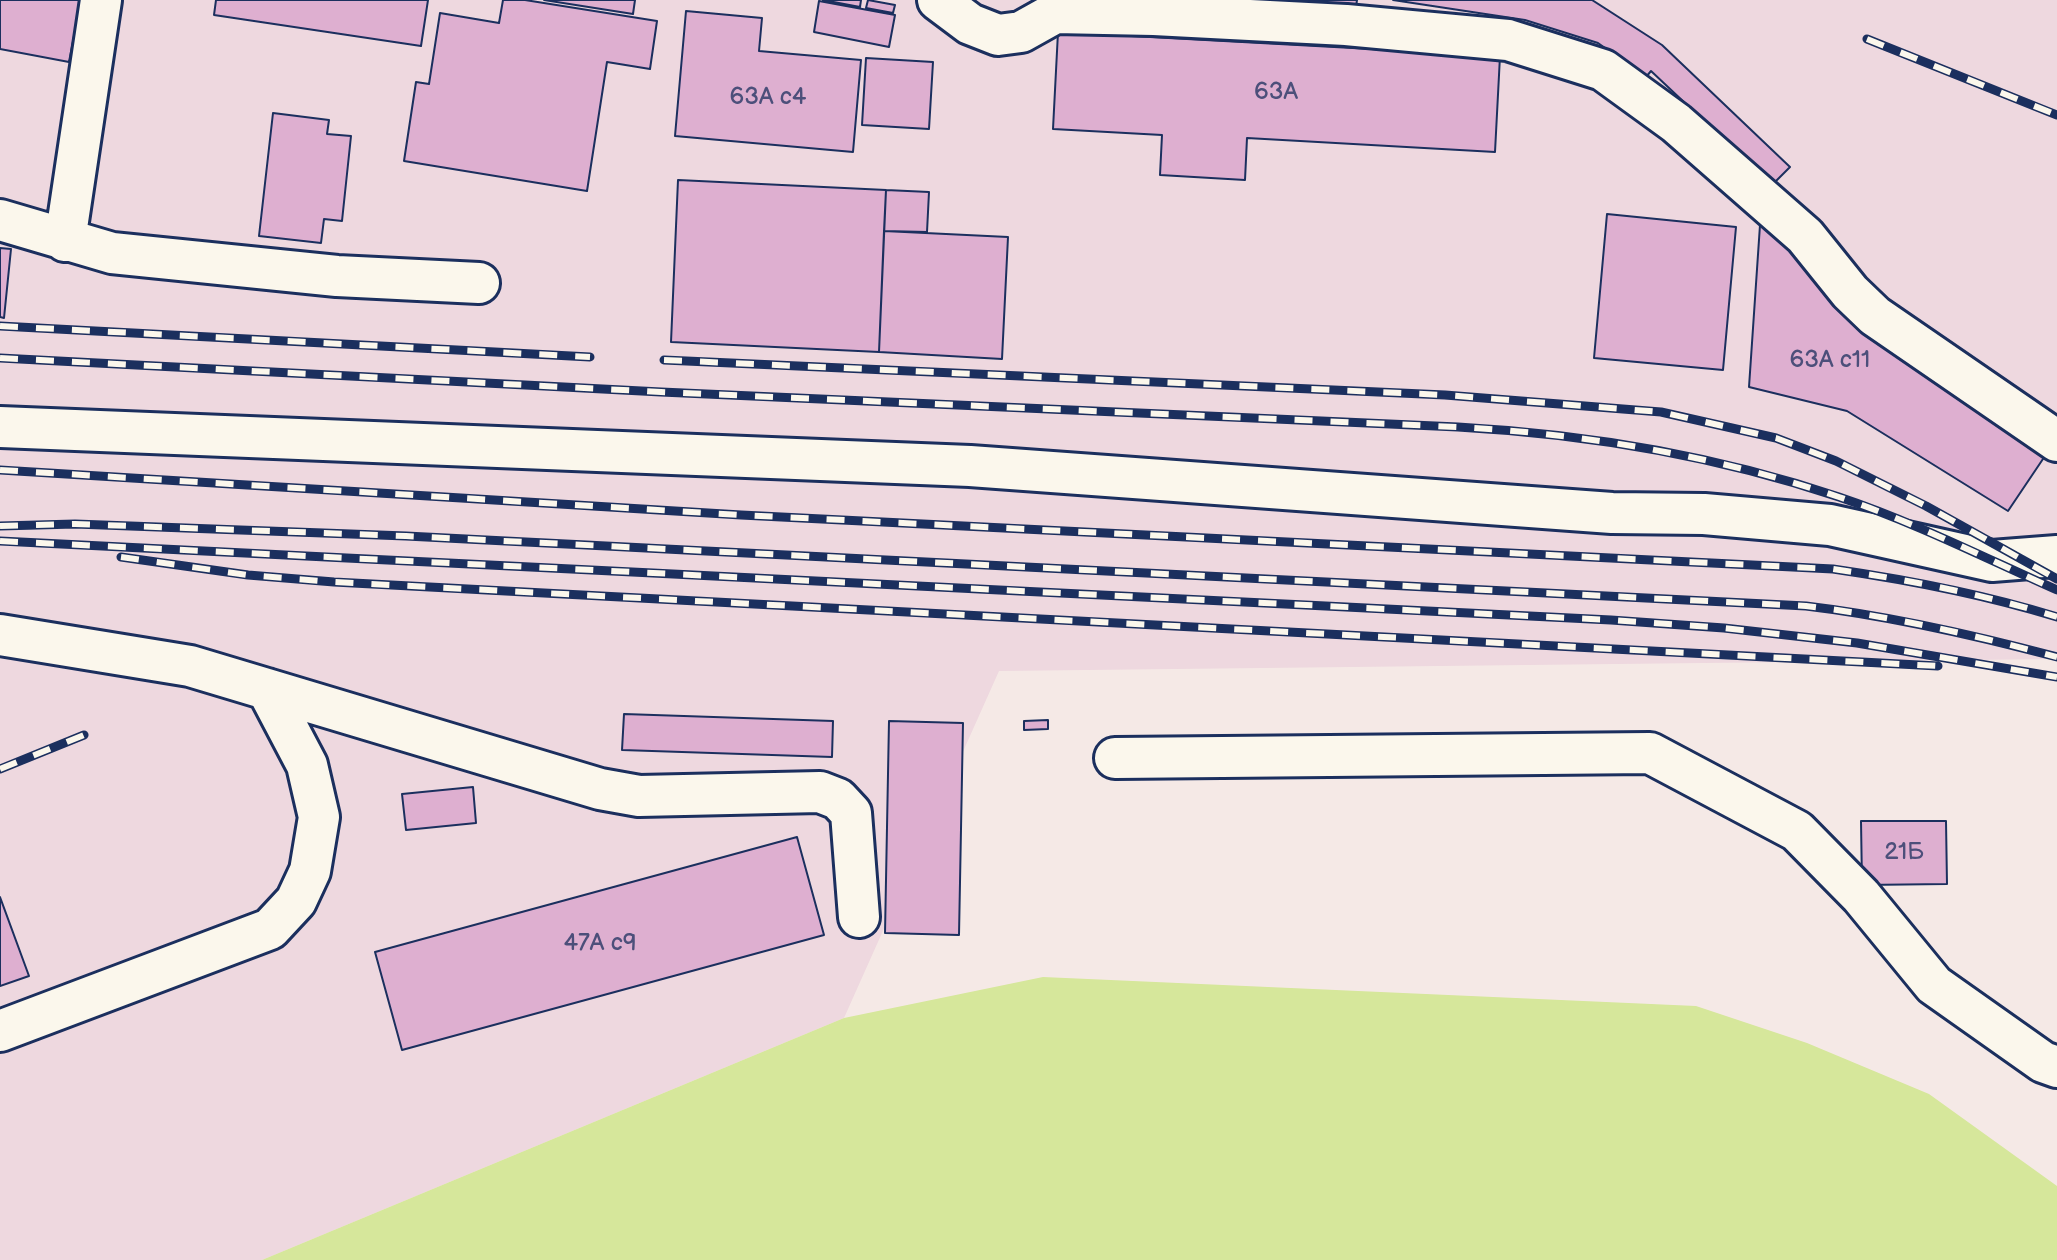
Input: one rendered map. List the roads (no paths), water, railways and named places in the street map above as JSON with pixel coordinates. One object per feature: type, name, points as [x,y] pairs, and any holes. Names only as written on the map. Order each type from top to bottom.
[{"type":"street","points":[[65,241],[101,0]]},
{"type":"street","points":[[938,0],[970,24],[998,35],[1021,32],[1055,13],[1346,25],[1508,40],[1603,70],[1676,123],[1805,236],[1850,292],[1875,316],[2057,441]]},
{"type":"street","points":[[0,220],[112,253],[337,276],[479,283]]},
{"type":"street","points":[[0,427],[970,466],[1612,513],[1704,514],[1790,520],[1864,531],[1992,561],[2057,556]]},
{"type":"street","points":[[0,635],[190,666],[600,789],[639,796],[820,792],[838,799],[851,813],[859,917]]},
{"type":"street","points":[[0,1031],[270,929],[296,901],[310,871],[319,817],[307,765],[267,689]]},
{"type":"street","points":[[1115,758],[1650,753],[1797,831],[1861,896],[1934,985],[2043,1062],[2057,1067]]},
{"type":"railway","points":[[1867,39],[2057,115]]},
{"type":"railway","points":[[0,326],[590,357]]},
{"type":"railway","points":[[0,358],[661,392],[1458,427],[1554,435],[1699,459],[1839,497],[1949,541],[2057,590]]},
{"type":"railway","points":[[664,360],[1445,395],[1661,412],[1776,438],[1836,461],[1926,506],[2057,579]]},
{"type":"railway","points":[[0,470],[741,515],[1833,569],[1946,588],[2057,617]]},
{"type":"railway","points":[[0,526],[75,524],[406,536],[1806,606],[1932,627],[2057,657]]},
{"type":"railway","points":[[0,541],[1611,620],[1724,628],[1857,643],[2057,677]]},
{"type":"railway","points":[[121,557],[248,575],[334,582],[1938,666]]},
{"type":"railway","points":[[0,769],[84,735]]}]
